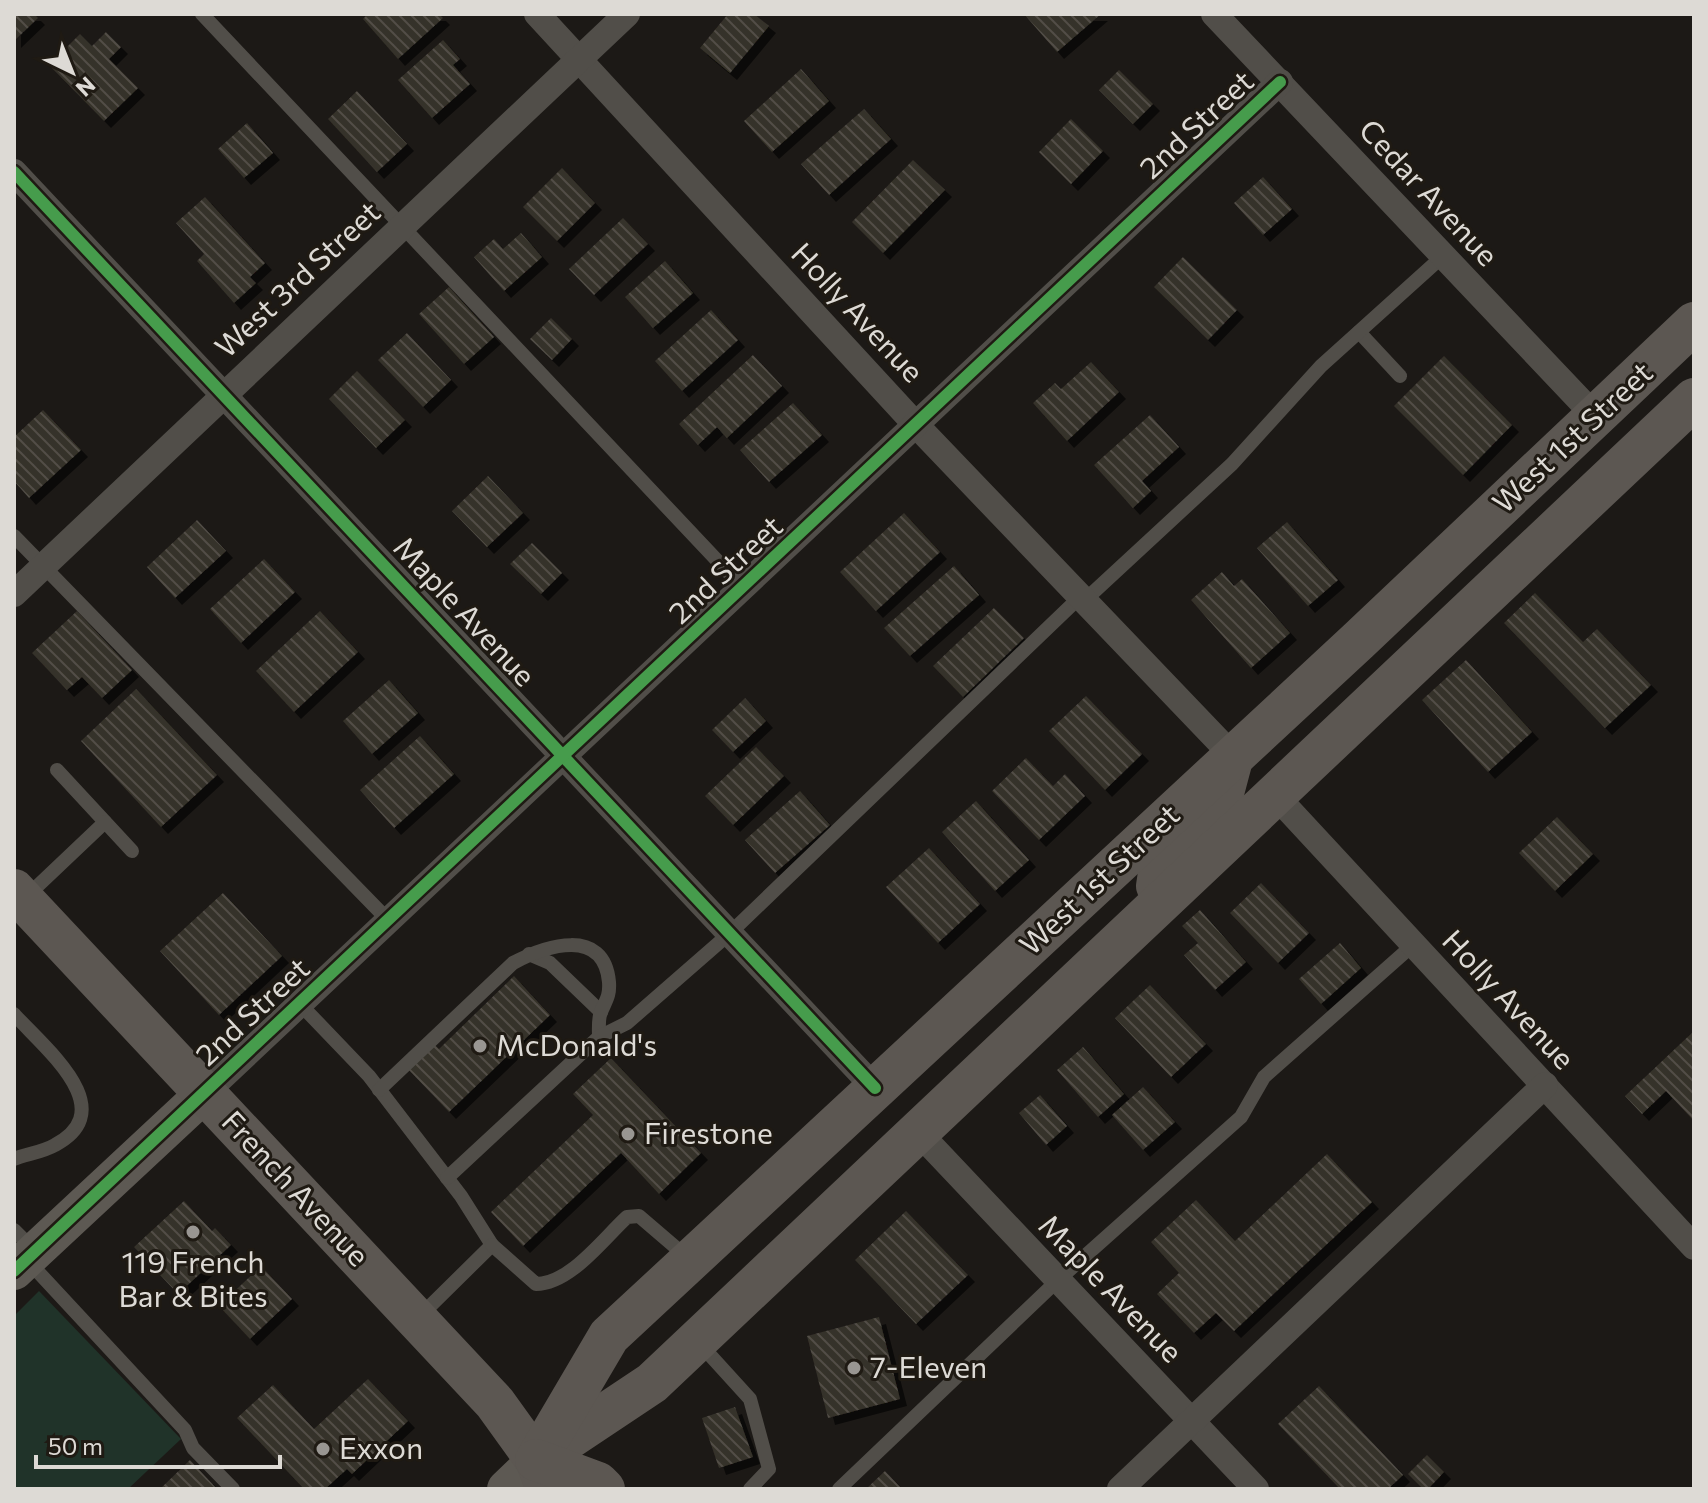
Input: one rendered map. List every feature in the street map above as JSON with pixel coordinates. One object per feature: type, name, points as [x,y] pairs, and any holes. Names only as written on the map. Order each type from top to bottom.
[{"type":"main road","name":"West 1st Street","points":[[541,1475],[609,1336],[1358,641],[1694,323]]},
{"type":"main road","name":"West 1st Street","points":[[541,1475],[652,1383],[1694,399]]},
{"type":"main road","points":[[1276,796],[1291,735],[1342,687],[1358,641]]},
{"type":"main road","points":[[1154,911],[1160,866],[1219,808],[1233,756]]},
{"type":"main road","name":"French Avenue","points":[[18,895],[495,1403],[541,1475]]},
{"type":"main road","points":[[541,1475],[598,1483],[604,1489]]},
{"type":"street","name":"Holly Avenue","points":[[537,14],[917,426],[1233,756]]},
{"type":"street","name":"West 3rd Street","points":[[14,594],[627,14]]},
{"type":"street","name":"Cedar Avenue","points":[[1214,14],[1596,417]]},
{"type":"street","name":"2nd Street","points":[[205,1093],[1280,82]]},
{"type":"street","name":"Maple Avenue","points":[[14,172],[875,1088]]},
{"type":"street","name":"Holly Avenue","points":[[1276,796],[1694,1247]]},
{"type":"street","points":[[1120,1489],[1545,1085]]},
{"type":"street","points":[[22,1252],[205,1093]]},
{"type":"street","name":"Maple Avenue","points":[[919,1133],[1256,1489]]},
{"type":"street","name":"West 1st Street","points":[[506,1489],[541,1475]]},
{"type":"lane","points":[[202,14],[744,589]]},
{"type":"lane","points":[[447,1178],[599,1037],[613,1033],[627,1023],[729,934],[1083,598],[1232,464],[1321,366],[1443,256]]},
{"type":"lane","points":[[1359,332],[1400,376]]},
{"type":"lane","points":[[14,536],[389,921]]},
{"type":"lane","points":[[57,770],[132,851]]},
{"type":"lane","points":[[18,895],[105,822]]},
{"type":"lane","points":[[379,1090],[513,963],[529,954],[568,944],[583,945],[599,959],[609,979],[609,1002],[601,1012],[599,1037]]},
{"type":"lane","points":[[839,1489],[1057,1281],[1241,1117],[1264,1077],[1413,945]]},
{"type":"lane","points":[[529,954],[550,963],[601,1012]]},
{"type":"lane","points":[[300,1004],[379,1090],[447,1178],[492,1245],[536,1284],[549,1284],[562,1277],[627,1217],[639,1216],[691,1261]]},
{"type":"lane","points":[[14,1014],[78,1086],[83,1104],[70,1134],[54,1146],[14,1159]]},
{"type":"lane","points":[[417,1319],[492,1245]]},
{"type":"lane","points":[[22,1252],[185,1430],[193,1448],[233,1489]]},
{"type":"lane","points":[[697,1341],[750,1399],[769,1469],[750,1489]]},
{"type":"green space","points":[[39,1291],[181,1439],[128,1489],[14,1489],[14,1316]]},
{"type":"building","points":[[14,14],[34,14],[38,18],[14,41]]},
{"type":"building","points":[[368,14],[439,14],[443,18],[398,59],[363,19]]},
{"type":"building","points":[[728,14],[754,14],[769,26],[730,73],[700,48]]},
{"type":"building","points":[[1024,14],[1101,14],[1057,52]]},
{"type":"building","points":[[106,32],[121,47],[109,59],[138,88],[104,121],[49,65],[80,34],[92,46]]},
{"type":"building","points":[[443,40],[460,59],[453,65],[470,84],[432,118],[398,80]]},
{"type":"building","points":[[801,69],[829,101],[772,152],[744,121]]},
{"type":"building","points":[[1119,70],[1153,104],[1133,124],[1099,90]]},
{"type":"building","points":[[357,91],[407,144],[377,172],[328,119]]},
{"type":"building","points":[[864,109],[891,139],[829,195],[801,164]]},
{"type":"building","points":[[1071,119],[1103,151],[1071,184],[1039,152]]},
{"type":"building","points":[[247,123],[273,153],[244,178],[218,149]]},
{"type":"building","points":[[913,160],[945,190],[883,253],[852,222]]},
{"type":"building","points":[[562,168],[595,203],[557,241],[523,207]]},
{"type":"building","points":[[1263,177],[1292,209],[1263,235],[1234,203]]},
{"type":"building","points":[[205,197],[265,263],[250,277],[256,283],[234,303],[197,261],[204,254],[176,223]]},
{"type":"building","points":[[623,218],[648,244],[594,295],[569,269]]},
{"type":"building","points":[[521,233],[542,257],[504,291],[474,257],[494,239],[503,249]]},
{"type":"building","points":[[1183,257],[1237,310],[1208,340],[1154,287]]},
{"type":"building","points":[[665,261],[693,293],[653,328],[625,297]]},
{"type":"building","points":[[449,287],[494,337],[464,364],[419,314]]},
{"type":"building","points":[[711,310],[738,340],[682,391],[655,361]]},
{"type":"building","points":[[551,318],[572,339],[552,360],[530,339]]},
{"type":"building","points":[[407,333],[451,380],[423,407],[378,360]]},
{"type":"building","points":[[753,355],[782,386],[727,438],[717,427],[698,445],[679,424]]},
{"type":"building","points":[[1444,356],[1512,425],[1463,475],[1394,406]]},
{"type":"building","points":[[1091,362],[1119,392],[1067,441],[1033,403],[1055,383],[1061,389]]},
{"type":"building","points":[[357,371],[405,420],[376,448],[329,399]]},
{"type":"building","points":[[793,403],[822,435],[769,482],[740,450]]},
{"type":"building","points":[[43,410],[81,450],[29,498],[14,481],[14,437]]},
{"type":"building","points":[[1150,415],[1179,447],[1142,481],[1151,491],[1133,508],[1094,465]]},
{"type":"building","points":[[488,476],[523,513],[487,547],[452,511]]},
{"type":"building","points":[[904,513],[940,552],[876,611],[840,572]]},
{"type":"building","points":[[197,520],[226,551],[175,598],[147,567]]},
{"type":"building","points":[[1287,522],[1338,580],[1308,606],[1257,548]]},
{"type":"building","points":[[532,543],[562,573],[541,594],[510,564]]},
{"type":"building","points":[[264,559],[295,592],[241,643],[210,609]]},
{"type":"building","points":[[954,566],[979,595],[910,656],[884,628]]},
{"type":"building","points":[[1222,572],[1234,586],[1242,579],[1290,633],[1251,668],[1191,600]]},
{"type":"building","points":[[1535,593],[1583,642],[1597,629],[1651,685],[1605,728],[1504,623]]},
{"type":"building","points":[[994,608],[1024,638],[963,697],[933,666]]},
{"type":"building","points":[[77,611],[132,670],[102,698],[82,677],[67,690],[32,653]]},
{"type":"building","points":[[320,611],[358,652],[294,712],[256,671]]},
{"type":"building","points":[[1466,660],[1532,732],[1488,772],[1422,700]]},
{"type":"building","points":[[389,680],[418,713],[372,754],[343,721]]},
{"type":"building","points":[[136,689],[217,775],[161,827],[81,741]]},
{"type":"building","points":[[1086,696],[1142,754],[1105,790],[1049,731]]},
{"type":"building","points":[[745,698],[766,721],[733,752],[712,730]]},
{"type":"building","points":[[420,736],[454,774],[394,828],[360,790]]},
{"type":"building","points":[[756,747],[784,776],[733,825],[705,796]]},
{"type":"building","points":[[1026,758],[1053,786],[1065,774],[1085,796],[1039,840],[992,791]]},
{"type":"building","points":[[800,791],[830,825],[775,873],[745,840]]},
{"type":"building","points":[[976,801],[1029,860],[995,891],[942,832]]},
{"type":"building","points":[[1557,817],[1593,854],[1555,891],[1519,853]]},
{"type":"building","points":[[929,848],[980,904],[938,943],[886,887]]},
{"type":"building","points":[[1261,883],[1309,933],[1278,963],[1230,913]]},
{"type":"building","points":[[223,893],[282,956],[219,1015],[160,951]]},
{"type":"building","points":[[1200,910],[1246,962],[1215,990],[1184,955],[1198,943],[1182,926]]},
{"type":"building","points":[[1340,943],[1361,968],[1321,1004],[1299,979]]},
{"type":"building","name":"McDonald's","points":[[514,976],[550,1015],[449,1112],[407,1068],[433,1043],[439,1049]]},
{"type":"building","points":[[1150,985],[1206,1044],[1171,1077],[1115,1018]]},
{"type":"building","points":[[1694,1031],[1694,1121],[1666,1091],[1642,1114],[1625,1096]]},
{"type":"building","points":[[1083,1047],[1124,1094],[1098,1117],[1057,1070]]},
{"type":"building","name":"Firestone","points":[[611,1058],[701,1153],[659,1194],[621,1153],[523,1246],[491,1212],[593,1115],[573,1094]]},
{"type":"building","points":[[1143,1087],[1175,1122],[1143,1150],[1112,1115]]},
{"type":"building","points":[[1040,1095],[1067,1126],[1046,1145],[1019,1113]]},
{"type":"building","points":[[1327,1154],[1372,1202],[1234,1331],[1216,1313],[1194,1333],[1157,1294],[1179,1273],[1151,1242],[1196,1200],[1235,1241]]},
{"type":"building","points":[[184,1201],[212,1231],[215,1228],[231,1245],[178,1294],[134,1247]]},
{"type":"building","points":[[906,1211],[968,1275],[916,1324],[855,1260]]},
{"type":"building","points":[[261,1266],[292,1299],[250,1339],[219,1306]]},
{"type":"building","name":"7-Eleven","points":[[879,1317],[900,1399],[828,1418],[807,1336]]},
{"type":"building","name":"Exxon","points":[[368,1379],[408,1421],[352,1474],[347,1469],[325,1489],[304,1489],[237,1418],[273,1385],[314,1429]]},
{"type":"building","points":[[1319,1386],[1403,1475],[1388,1489],[1340,1489],[1278,1424]]},
{"type":"building","points":[[735,1407],[753,1457],[719,1468],[702,1418]]},
{"type":"building","points":[[1427,1455],[1444,1472],[1428,1489],[1423,1489],[1408,1474]]},
{"type":"building","points":[[190,1460],[217,1489],[160,1489]]},
{"type":"building","points":[[885,1471],[902,1489],[866,1489]]},
{"type":"cycle path","points":[[14,1271],[1280,82]]},
{"type":"cycle path","points":[[14,172],[875,1088]]},
{"type":"place","name":"McDonald's","points":[[480,1046]]},
{"type":"place","name":"Firestone","points":[[628,1134]]},
{"type":"place","name":"119 French Bar & Bites","points":[[193,1232]]},
{"type":"place","name":"7-Eleven","points":[[854,1368]]},
{"type":"place","name":"Exxon","points":[[323,1449]]}]
